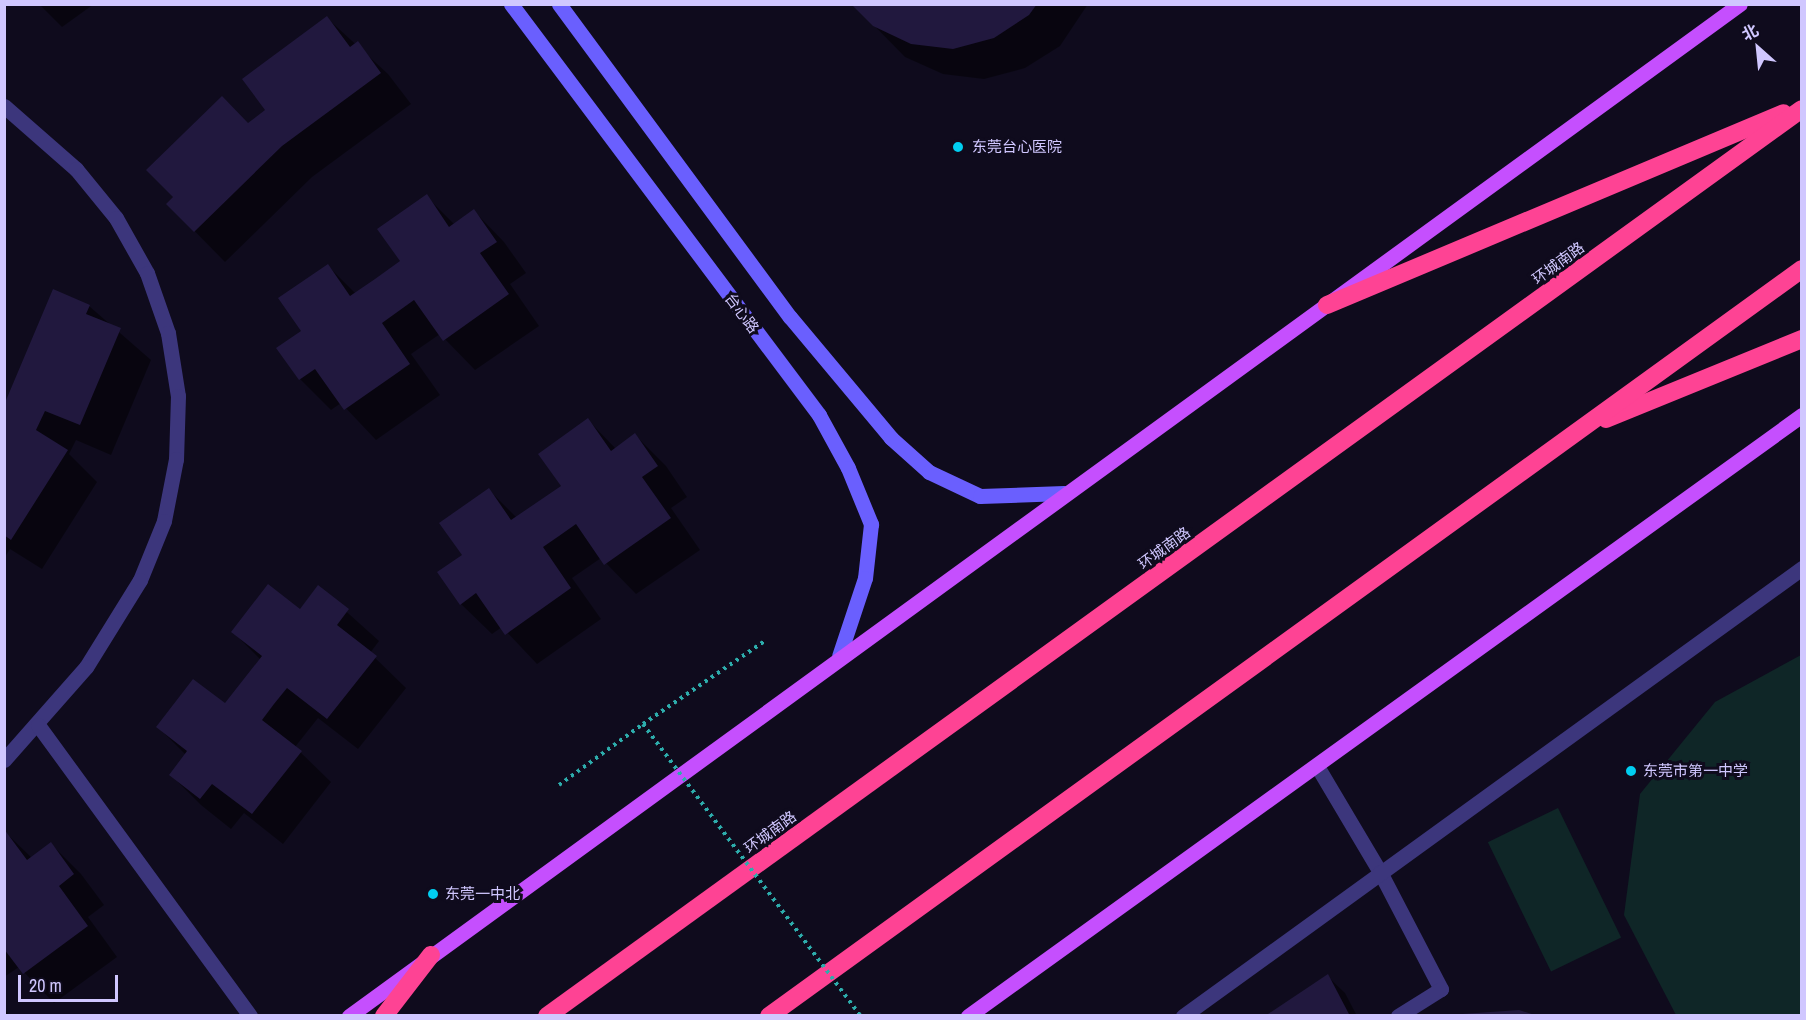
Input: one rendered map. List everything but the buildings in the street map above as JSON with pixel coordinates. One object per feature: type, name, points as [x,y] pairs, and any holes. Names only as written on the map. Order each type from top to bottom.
[{"type":"highway","points":[[1327,305],[1802,107]]},
{"type":"highway","name":"环城南路","points":[[547,1016],[1802,107]]},
{"type":"highway","points":[[769,1016],[1802,269]]},
{"type":"highway","points":[[1580,430],[1802,339]]},
{"type":"highway","points":[[384,1016],[431,955]]},
{"type":"main road","name":"台心路","points":[[511,4],[819,415],[848,468],[871,524],[865,578],[839,656]]},
{"type":"main road","points":[[559,4],[790,317],[891,438],[929,472],[980,496],[1064,493]]},
{"type":"main road","points":[[349,1016],[839,656],[1740,4]]},
{"type":"main road","points":[[968,1016],[1802,415]]},
{"type":"lane","points":[[4,106],[76,169],[116,218],[147,273],[168,333],[178,396],[176,459],[164,521],[140,580],[86,668],[38,725],[4,760]]},
{"type":"lane","points":[[1183,1016],[1802,568]]},
{"type":"lane","points":[[38,725],[250,1016]]},
{"type":"lane","points":[[1317,765],[1380,872],[1441,989],[1398,1016]]},
{"type":"path","points":[[559,785],[766,640]]},
{"type":"path","points":[[643,724],[861,1016]]},
{"type":"green space","points":[[1801,655],[1801,1015],[1676,1015],[1624,915],[1640,794],[1715,702]]},
{"type":"green space","points":[[1558,808],[1621,937],[1551,972],[1488,842]]},
{"type":"place","name":"东莞台心医院","points":[[958,147]]},
{"type":"place","name":"东莞市第一中学","points":[[1631,771]]},
{"type":"place","name":"东莞一中北","points":[[433,894]]}]
